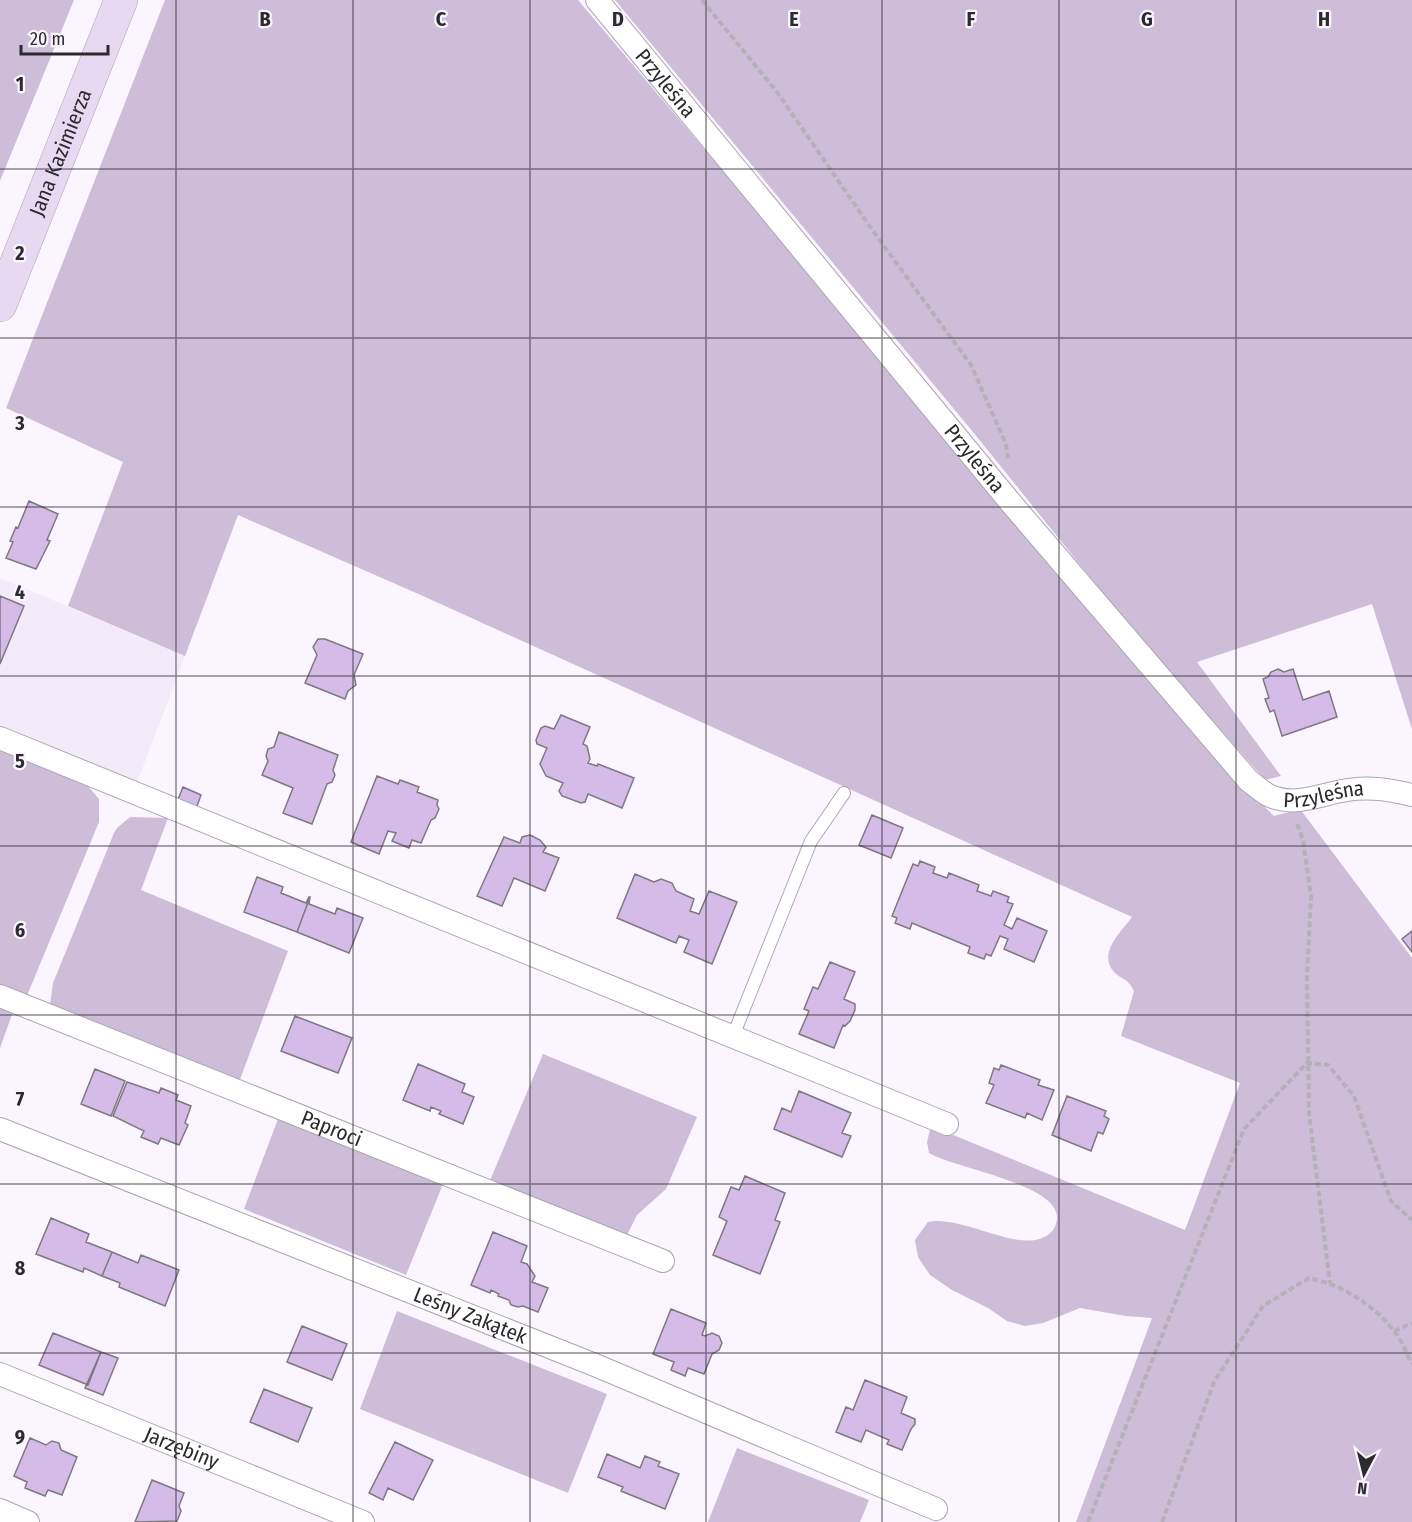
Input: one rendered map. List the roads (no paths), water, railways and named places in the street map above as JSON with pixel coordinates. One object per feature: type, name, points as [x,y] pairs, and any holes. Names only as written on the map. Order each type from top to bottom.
[{"type":"main road","name":"Jana Kazimierza","points":[[0,305],[121,0]]},
{"type":"street","name":"Przyleśna","points":[[597,0],[1011,503],[1249,781],[1269,795],[1289,801],[1347,789],[1377,787],[1412,795]]},
{"type":"street","points":[[0,738],[947,1124]]},
{"type":"street","name":"Paproci","points":[[0,996],[663,1261]]},
{"type":"street","name":"Leśny Zakątek","points":[[0,1129],[595,1365],[936,1509]]},
{"type":"street","name":"Jarzębiny","points":[[0,1374],[363,1522]]},
{"type":"street","points":[[0,1510],[28,1522]]},
{"type":"lane","points":[[734,1036],[811,841],[844,793]]}]
